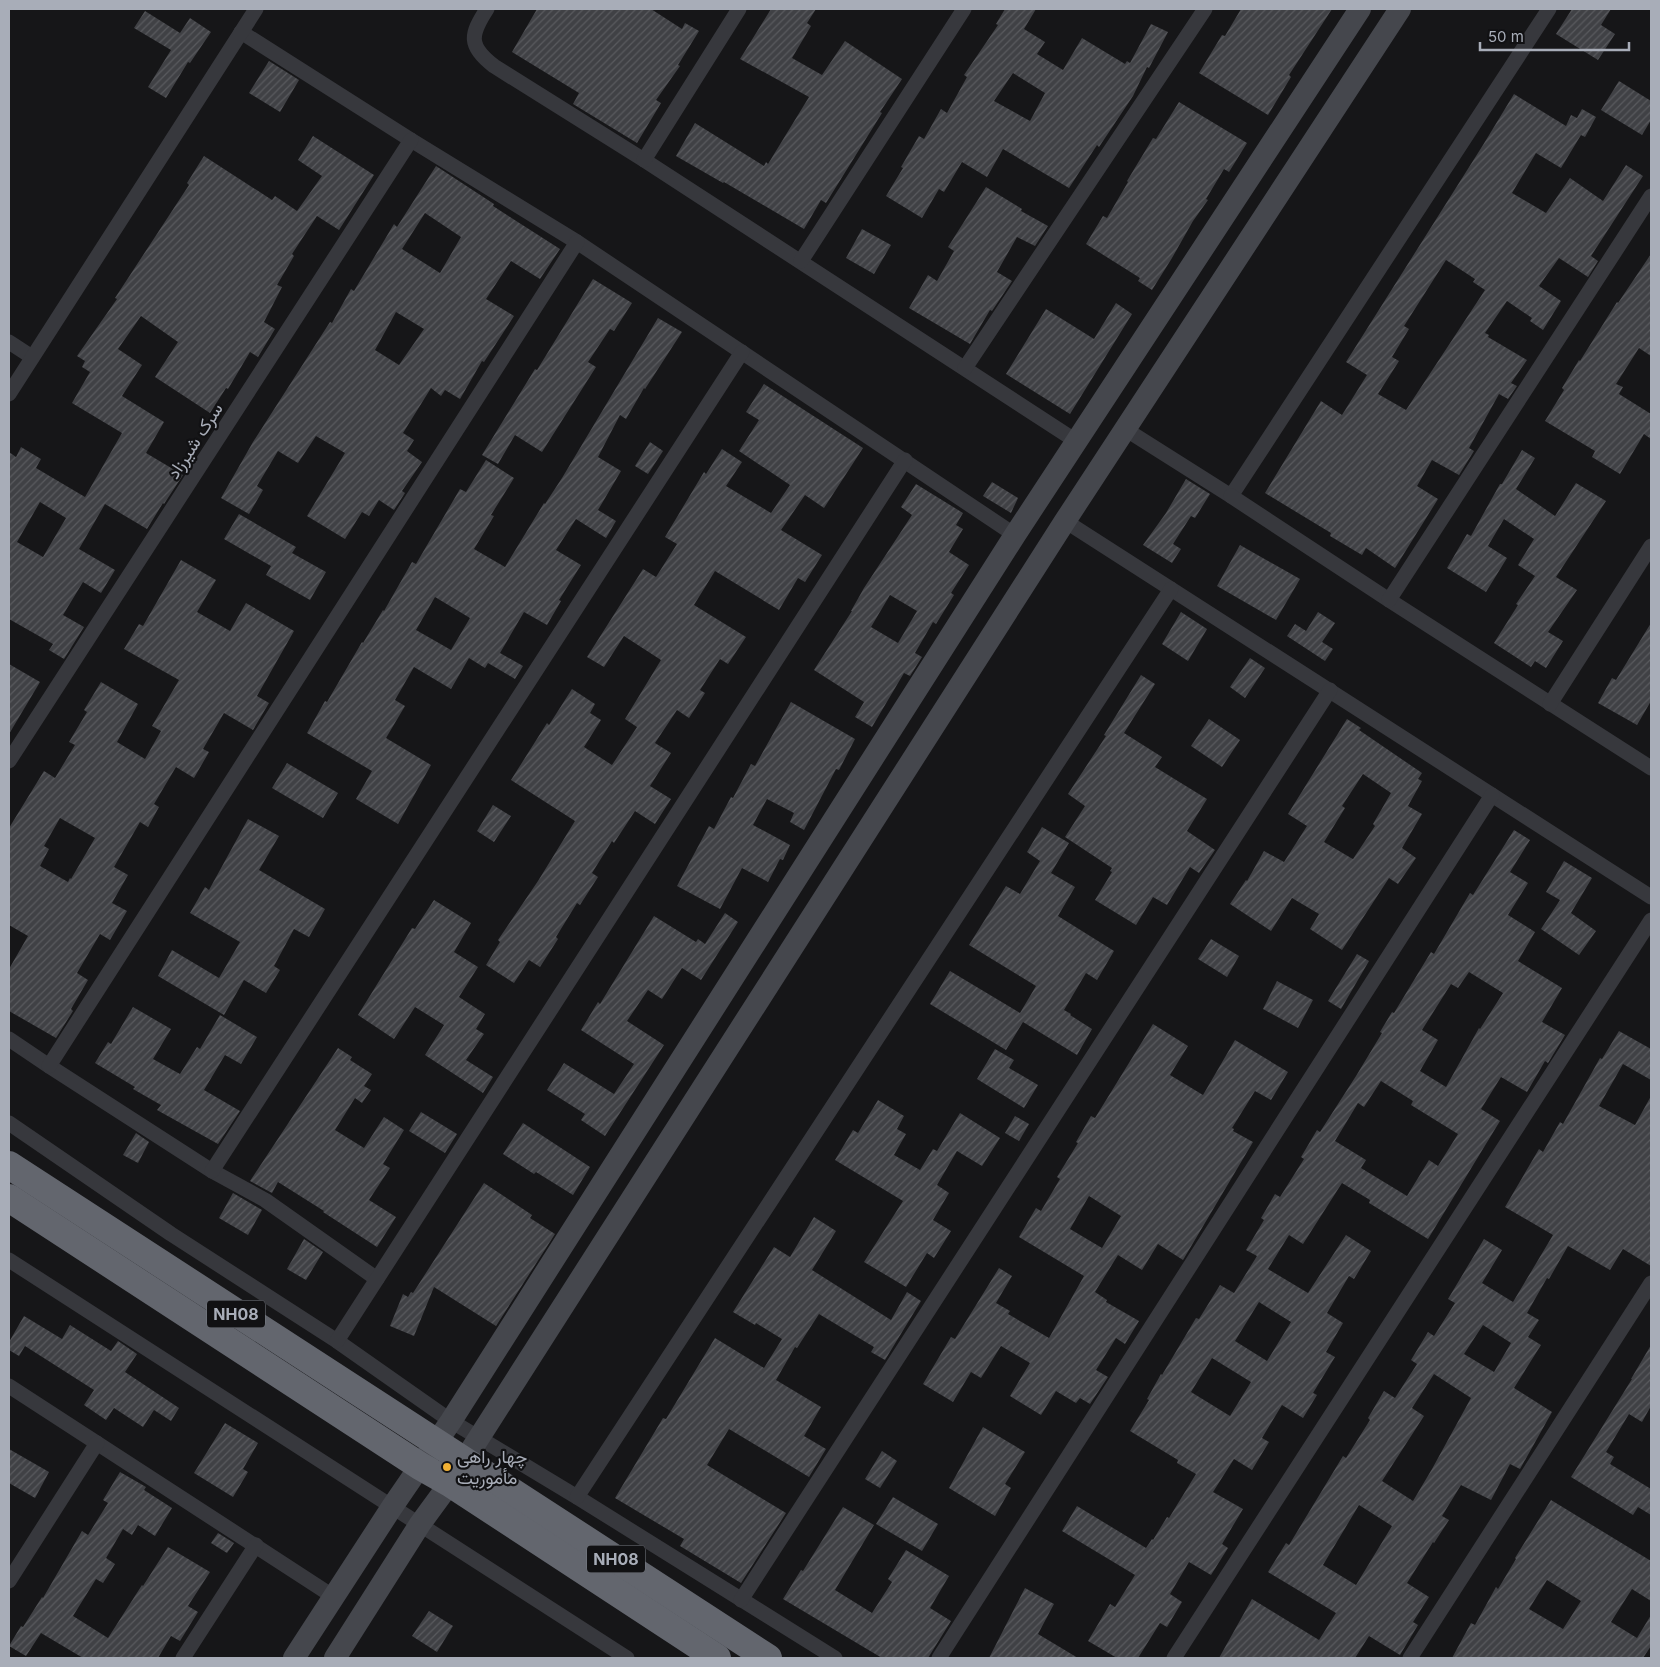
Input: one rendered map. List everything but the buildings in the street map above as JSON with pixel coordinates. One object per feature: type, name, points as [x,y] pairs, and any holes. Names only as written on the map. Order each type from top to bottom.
[{"type":"highway","name":"NH08","points":[[9,1166],[435,1444],[464,1460],[768,1658]]},
{"type":"highway","name":"NH08","points":[[9,1198],[717,1658]]},
{"type":"street","points":[[9,394],[256,9]]},
{"type":"street","points":[[487,9],[477,24],[473,35],[475,47],[482,57],[494,66],[644,160],[1076,441]]},
{"type":"street","points":[[644,160],[739,9]]},
{"type":"street","points":[[800,261],[964,9]]},
{"type":"street","points":[[965,368],[1205,9]]},
{"type":"street","points":[[294,1658],[392,1507],[451,1421],[1015,535],[1360,9]]},
{"type":"street","points":[[335,1658],[420,1524],[450,1483],[1065,521],[1400,9]]},
{"type":"street","points":[[1231,496],[1549,9]]},
{"type":"street","points":[[241,32],[577,242],[1015,535]]},
{"type":"street","name":"سرک شیرزاد","points":[[9,761],[411,140]]},
{"type":"street","points":[[1389,600],[1651,196]]},
{"type":"street","points":[[49,1066],[577,242]]},
{"type":"street","points":[[9,342],[32,357]]},
{"type":"street","points":[[212,1171],[742,352]]},
{"type":"street","points":[[1125,429],[1651,768]]},
{"type":"street","points":[[337,1340],[905,460]]},
{"type":"street","points":[[1065,521],[1651,897]]},
{"type":"street","points":[[1550,704],[1651,546]]},
{"type":"street","points":[[991,573],[1020,591]]},
{"type":"street","points":[[577,1498],[1171,589]]},
{"type":"street","points":[[741,1600],[1330,690]]},
{"type":"street","points":[[939,1658],[1492,795]]},
{"type":"street","points":[[1174,1658],[1651,920]]},
{"type":"street","points":[[9,1039],[212,1171],[265,1200],[376,1279]]},
{"type":"street","points":[[9,1123],[171,1234],[337,1340],[451,1421],[835,1658]]},
{"type":"street","points":[[9,1260],[627,1658]]},
{"type":"street","points":[[1410,1658],[1651,1283]]},
{"type":"street","points":[[9,1386],[334,1597]]},
{"type":"street","points":[[9,1581],[97,1443]]},
{"type":"street","points":[[183,1658],[256,1545]]},
{"type":"place","name":"چهار راهی مأموریت","points":[[447,1467]]}]
